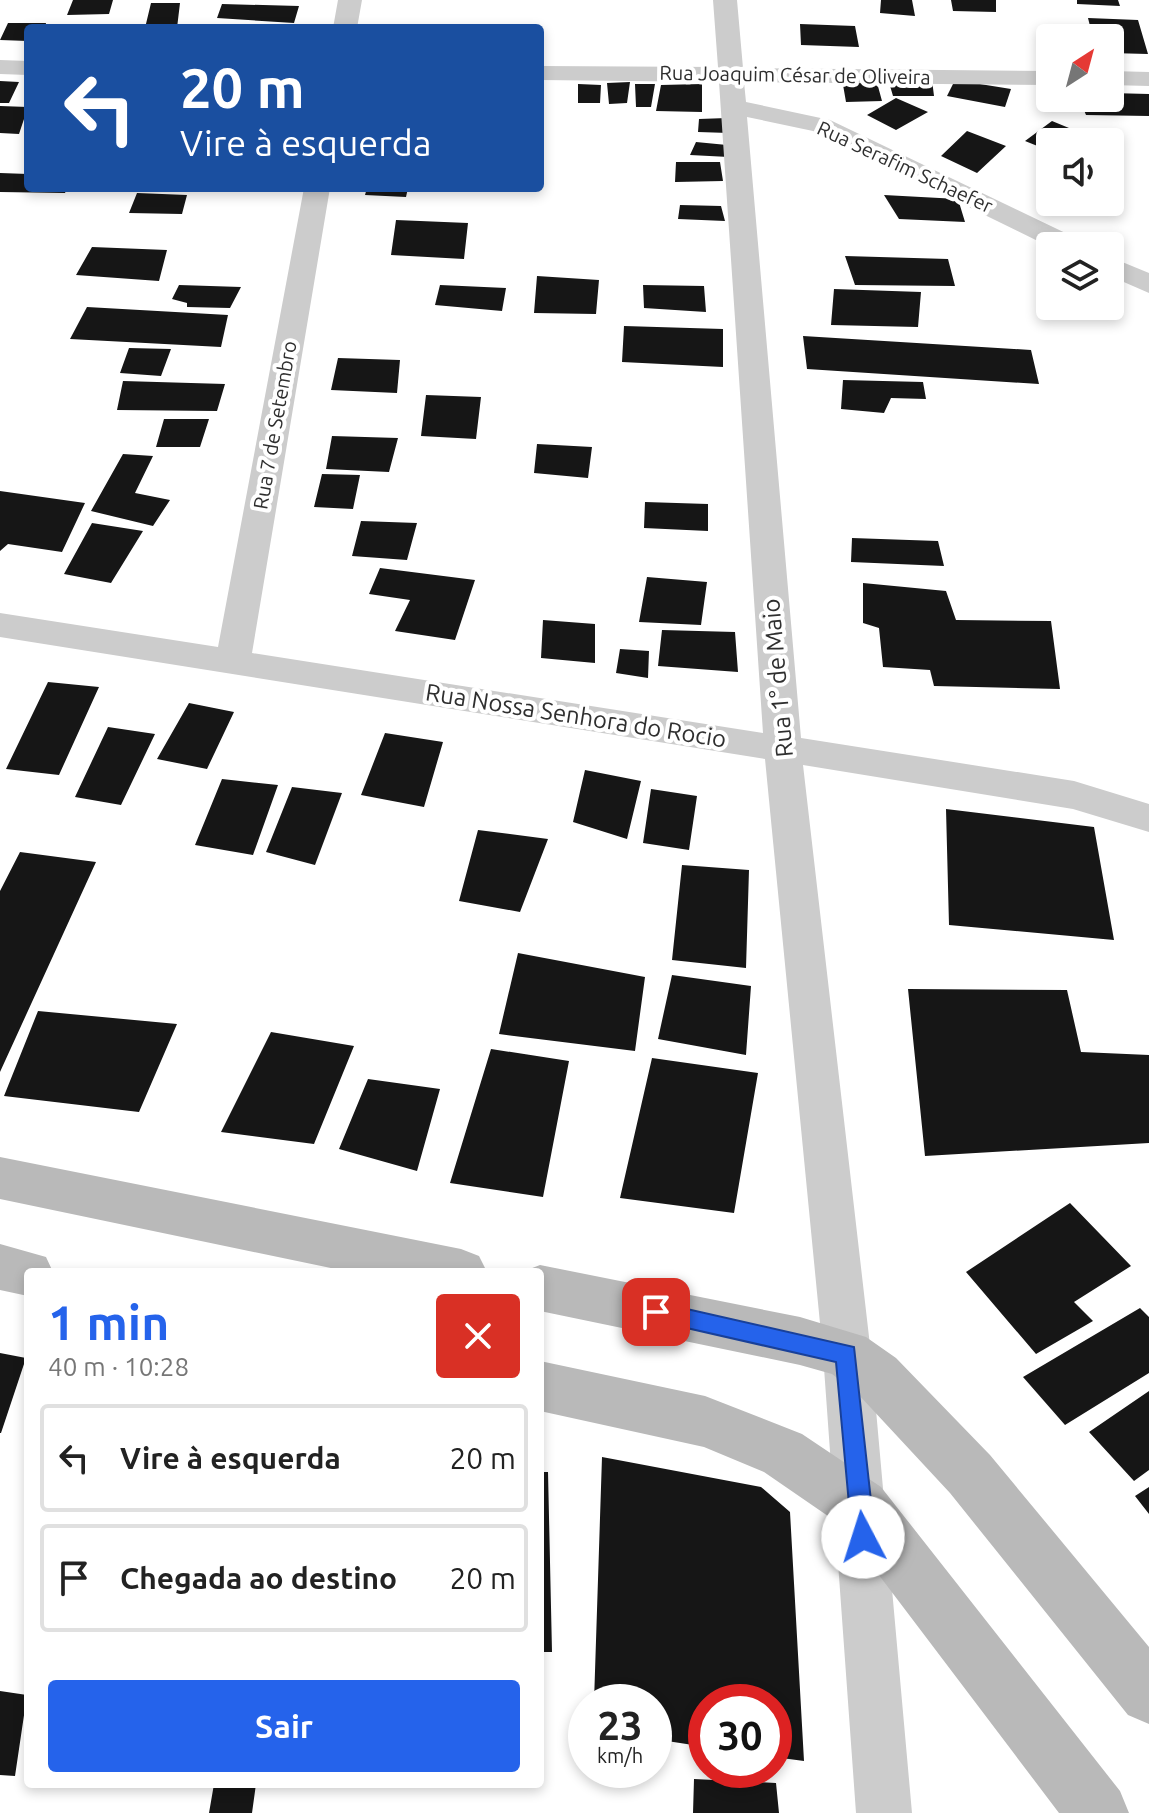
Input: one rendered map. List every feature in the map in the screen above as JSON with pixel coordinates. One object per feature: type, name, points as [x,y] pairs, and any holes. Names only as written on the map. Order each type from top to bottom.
[{"type":"main road","points":[[0,1178],[441,1268]]},
{"type":"main road","points":[[0,1267],[24,1272]]},
{"type":"main road","points":[[544,1289],[800,1341],[847,1354],[877,1376],[970,1474],[1149,1694]]},
{"type":"main road","points":[[544,1387],[705,1422],[783,1453],[861,1506],[1098,1813]]},
{"type":"street","points":[[346,24],[350,0]]},
{"type":"street","name":"Rua 1° de Maio","points":[[725,0],[783,749],[847,1354],[884,1813]]},
{"type":"street","points":[[0,67],[24,68]]},
{"type":"street","name":"Rua Joaquim César de Oliveira","points":[[544,73],[732,91],[1036,79]]},
{"type":"street","points":[[1124,78],[1149,79]]},
{"type":"street","name":"Rua Serafim Schaefer","points":[[732,91],[821,125],[1041,232]]},
{"type":"street","name":"Rua 7 de Setembro","points":[[233,662],[316,192]]},
{"type":"street","points":[[1124,272],[1149,284]]},
{"type":"street","name":"Rua Nossa Senhora do Rocio","points":[[0,625],[1074,795],[1149,818]]},
{"type":"building","points":[[73,0],[113,0],[109,14],[67,15]]},
{"type":"building","points":[[881,0],[912,0],[915,16],[880,13]]},
{"type":"building","points":[[951,0],[996,0],[996,12],[953,11]]},
{"type":"building","points":[[1077,0],[1118,0],[1120,6],[1077,4]]},
{"type":"building","points":[[151,3],[180,3],[177,24],[146,24]]},
{"type":"building","points":[[222,4],[299,6],[294,23],[217,18]]},
{"type":"building","points":[[1088,18],[1138,20],[1148,54],[1124,53],[1124,24],[1090,24]]},
{"type":"building","points":[[8,23],[46,23],[24,24],[24,41],[0,40]]},
{"type":"building","points":[[800,24],[855,26],[859,47],[801,45]]},
{"type":"building","points":[[842,79],[876,79],[882,101],[846,102]]},
{"type":"building","points":[[888,79],[932,80],[934,96],[893,96]]},
{"type":"building","points":[[955,80],[1011,89],[1005,107],[947,96]]},
{"type":"building","points":[[0,81],[19,82],[9,103],[0,103]]},
{"type":"building","points":[[630,82],[627,103],[609,104],[607,83]]},
{"type":"building","points":[[578,84],[601,85],[600,103],[578,103]]},
{"type":"building","points":[[635,84],[655,84],[651,107],[636,107]]},
{"type":"building","points":[[702,84],[702,112],[656,111],[661,85]]},
{"type":"building","points":[[1124,93],[1149,94],[1149,116],[1086,115],[1085,112],[1124,112]]},
{"type":"building","points":[[896,98],[928,112],[896,130],[867,115]]},
{"type":"building","points":[[0,106],[24,107],[19,134],[0,133]]},
{"type":"building","points":[[727,118],[729,133],[698,132],[699,119]]},
{"type":"building","points":[[1052,121],[1069,128],[1043,128]]},
{"type":"building","points":[[967,131],[1006,146],[977,173],[941,156]]},
{"type":"building","points":[[1036,133],[1036,145],[1025,141]]},
{"type":"building","points":[[696,142],[727,145],[729,157],[690,155]]},
{"type":"building","points":[[676,162],[720,162],[723,181],[675,182]]},
{"type":"building","points":[[0,173],[24,174],[24,192],[65,192],[65,193],[0,192]]},
{"type":"building","points":[[366,192],[407,192],[406,197],[365,195]]},
{"type":"building","points":[[137,193],[187,195],[182,214],[129,213]]},
{"type":"building","points":[[884,195],[958,199],[965,222],[899,219]]},
{"type":"building","points":[[680,205],[721,206],[725,221],[678,219]]},
{"type":"building","points":[[396,220],[468,223],[464,259],[391,255]]},
{"type":"building","points":[[92,247],[167,250],[159,281],[76,275]]},
{"type":"building","points":[[845,256],[948,259],[955,286],[855,285]]},
{"type":"building","points":[[537,276],[599,280],[596,314],[534,313]]},
{"type":"building","points":[[179,285],[241,287],[230,308],[187,307],[187,303],[172,299]]},
{"type":"building","points":[[440,285],[506,288],[502,311],[435,305]]},
{"type":"building","points":[[643,285],[704,286],[706,312],[644,308]]},
{"type":"building","points":[[834,289],[921,292],[918,327],[831,325]]},
{"type":"building","points":[[87,307],[228,315],[221,347],[70,339]]},
{"type":"building","points":[[624,326],[723,329],[723,367],[622,362]]},
{"type":"building","points":[[803,336],[1031,350],[1039,384],[807,369]]},
{"type":"building","points":[[129,348],[171,349],[161,376],[120,373]]},
{"type":"building","points":[[338,358],[400,360],[397,393],[331,390]]},
{"type":"building","points":[[843,380],[923,382],[926,399],[891,398],[884,413],[841,409]]},
{"type":"building","points":[[123,381],[225,384],[217,411],[117,410]]},
{"type":"building","points":[[426,395],[481,397],[476,439],[421,436]]},
{"type":"building","points":[[164,419],[209,419],[200,447],[156,447]]},
{"type":"building","points":[[332,436],[398,438],[389,472],[326,469]]},
{"type":"building","points":[[537,444],[592,447],[588,478],[534,473]]},
{"type":"building","points":[[123,454],[153,456],[135,493],[170,500],[153,526],[91,511]]},
{"type":"building","points":[[322,474],[360,475],[353,509],[314,507]]},
{"type":"building","points":[[0,491],[85,503],[62,552],[8,544],[0,551]]},
{"type":"building","points":[[645,502],[708,504],[708,531],[644,528]]},
{"type":"building","points":[[361,521],[417,523],[407,560],[352,556]]},
{"type":"building","points":[[92,523],[143,531],[111,583],[64,574]]},
{"type":"building","points":[[852,538],[938,541],[944,566],[851,562]]},
{"type":"building","points":[[380,568],[475,580],[455,640],[395,631],[410,600],[369,594]]},
{"type":"building","points":[[647,577],[707,582],[701,625],[639,622]]},
{"type":"building","points":[[863,583],[946,591],[956,620],[1051,621],[1060,689],[934,686],[930,670],[883,667],[879,628],[863,623]]},
{"type":"building","points":[[543,620],[595,624],[595,663],[541,658]]},
{"type":"building","points":[[662,630],[735,632],[738,672],[658,666]]},
{"type":"building","points":[[620,649],[649,651],[648,678],[616,673]]},
{"type":"building","points":[[48,682],[99,687],[59,775],[6,769]]},
{"type":"building","points":[[189,703],[234,712],[207,769],[157,759]]},
{"type":"building","points":[[108,727],[155,734],[121,805],[75,797]]},
{"type":"building","points":[[385,733],[443,742],[424,807],[361,795]]},
{"type":"building","points":[[585,770],[641,781],[627,839],[573,822]]},
{"type":"building","points":[[222,779],[278,785],[253,855],[195,845]]},
{"type":"building","points":[[292,787],[342,793],[315,865],[266,852]]},
{"type":"building","points":[[651,789],[697,796],[689,850],[643,843]]},
{"type":"building","points":[[946,809],[1094,827],[1114,940],[949,925]]},
{"type":"building","points":[[478,830],[548,839],[520,912],[459,901]]},
{"type":"building","points":[[20,852],[96,862],[0,1072],[0,891]]},
{"type":"building","points":[[682,865],[749,870],[746,968],[672,960]]},
{"type":"building","points":[[518,953],[645,977],[635,1051],[499,1034]]},
{"type":"building","points":[[672,975],[751,986],[746,1055],[658,1039]]},
{"type":"building","points":[[908,989],[1067,990],[1081,1052],[1149,1055],[1149,1143],[925,1156]]},
{"type":"building","points":[[38,1011],[177,1024],[139,1112],[4,1096]]},
{"type":"building","points":[[271,1032],[354,1046],[314,1144],[221,1132]]},
{"type":"building","points":[[491,1049],[569,1061],[543,1197],[450,1183]]},
{"type":"building","points":[[652,1058],[758,1073],[734,1213],[620,1198]]},
{"type":"building","points":[[368,1079],[440,1089],[417,1171],[339,1149]]},
{"type":"building","points":[[1070,1203],[1131,1266],[1074,1302],[1093,1321],[1036,1354],[966,1272]]},
{"type":"building","points":[[1140,1308],[1149,1317],[1149,1373],[1065,1425],[1023,1377]]},
{"type":"building","points":[[0,1353],[24,1358],[24,1364],[0,1433]]},
{"type":"building","points":[[1149,1391],[1149,1470],[1134,1481],[1089,1432]]},
{"type":"building","points":[[602,1457],[761,1487],[790,1512],[804,1761],[792,1759],[792,1684],[688,1684],[688,1744],[672,1742],[672,1684],[595,1684]]},
{"type":"building","points":[[544,1472],[548,1472],[552,1652],[544,1652]]},
{"type":"building","points":[[1149,1487],[1149,1514],[1135,1496]]},
{"type":"building","points":[[0,1691],[24,1695],[24,1715],[15,1776],[0,1775]]},
{"type":"building","points":[[213,1788],[255,1788],[252,1813],[209,1813]]},
{"type":"building","points":[[694,1788],[776,1788],[779,1813],[693,1813]]},
{"type":"route","points":[[656,1312],[800,1341],[847,1354],[863,1537]]}]
